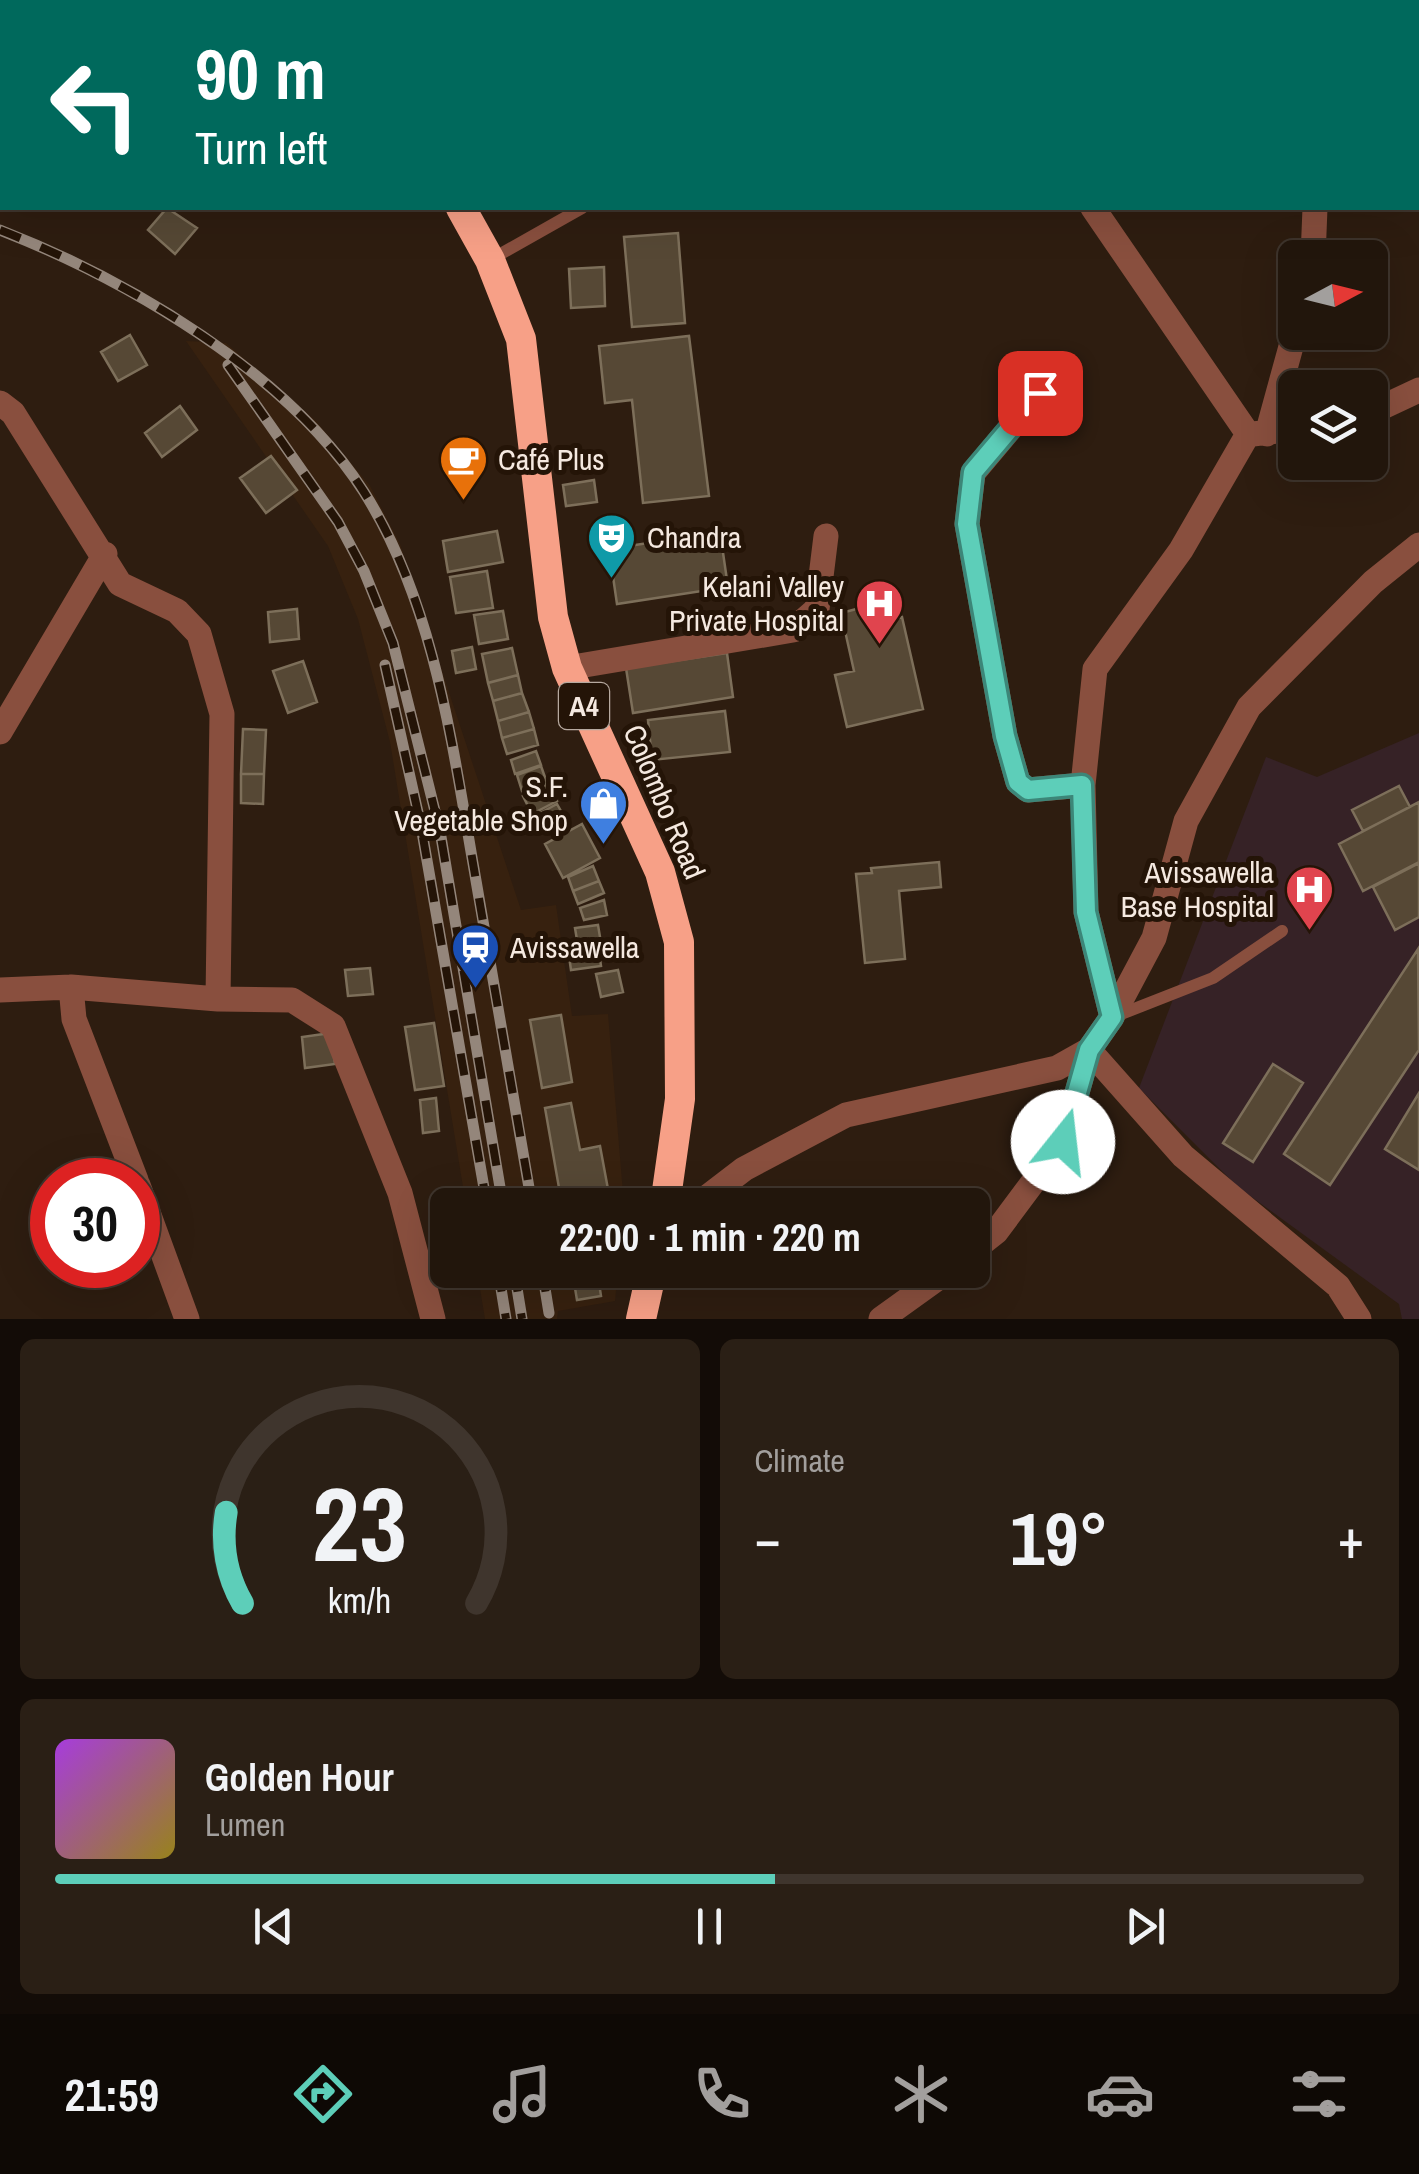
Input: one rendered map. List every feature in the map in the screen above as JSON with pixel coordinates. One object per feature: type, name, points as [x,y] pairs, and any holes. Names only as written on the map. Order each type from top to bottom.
[{"type":"highway","name":"Colombo Road","points":[[462,210],[490,260],[521,339],[553,617],[567,668],[660,872],[679,942],[680,1099],[667,1188]]},
{"type":"highway","points":[[642,1319],[648,1288]]},
{"type":"street","points":[[1094,210],[1258,434]]},
{"type":"street","points":[[1313,240],[1315,210]]},
{"type":"street","points":[[1112,1017],[1086,912],[1082,785],[1095,669],[1182,550],[1258,434],[1288,350]]},
{"type":"street","points":[[1388,405],[1419,390]]},
{"type":"street","points":[[1040,393],[973,472],[967,524],[1005,736],[1018,782],[1028,790],[1082,785]]},
{"type":"street","points":[[4,416],[105,554],[120,584],[176,611],[199,634],[222,714],[218,999]]},
{"type":"street","points":[[1258,434],[1278,431]]},
{"type":"street","points":[[567,668],[792,630],[817,609],[826,536]]},
{"type":"street","points":[[990,1237],[1063,1142],[1089,1050],[1112,1017],[1154,938],[1186,821],[1249,707],[1373,582],[1419,545]]},
{"type":"street","points":[[0,732],[105,554]]},
{"type":"street","points":[[71,988],[74,1019],[128,1158]]},
{"type":"street","points":[[0,990],[71,988],[218,999],[292,1000],[333,1026],[400,1194],[433,1319]]},
{"type":"street","points":[[719,1188],[744,1169],[846,1116],[1056,1068],[1089,1050]]},
{"type":"street","points":[[1089,1050],[1183,1156],[1338,1286],[1359,1319]]},
{"type":"street","points":[[160,1244],[188,1319]]},
{"type":"street","points":[[881,1319],[924,1288]]},
{"type":"lane","points":[[490,260],[578,210]]},
{"type":"lane","points":[[1112,1017],[1213,978],[1282,931]]},
{"type":"shaded area","points":[[186,341],[226,343],[315,420],[370,486],[400,544],[521,910],[556,905],[572,1016],[608,1014],[623,1188],[463,1188],[390,742],[358,619],[328,546]]},
{"type":"shaded area","name":"Avissawella Base Hospital","points":[[1419,733],[1419,1319],[1402,1319],[1399,1304],[1238,1187],[1139,1088],[1266,757],[1317,777]]},
{"type":"shaded area","points":[[480,1288],[616,1288],[615,1301],[558,1311],[557,1319],[485,1319]]},
{"type":"building","points":[[165,210],[197,228],[175,254],[148,230]]},
{"type":"building","points":[[678,233],[685,323],[632,327],[624,237]]},
{"type":"building","points":[[604,267],[605,306],[571,308],[569,269]]},
{"type":"building","points":[[130,335],[147,365],[118,381],[101,352]]},
{"type":"building","points":[[689,336],[709,496],[643,503],[632,400],[605,403],[599,346]]},
{"type":"building","points":[[180,406],[197,430],[162,457],[145,433]]},
{"type":"building","points":[[271,456],[297,490],[266,513],[240,478]]},
{"type":"building","points":[[594,480],[597,502],[566,506],[563,485]]},
{"type":"building","points":[[497,531],[503,562],[448,572],[443,541]]},
{"type":"building","points":[[720,532],[728,587],[617,604],[609,549]]},
{"type":"building","points":[[487,571],[493,608],[456,613],[450,577]]},
{"type":"building","name":"Kelani Valley Private Hospital","points":[[876,604],[881,622],[902,617],[923,709],[847,727],[835,675],[854,671],[841,613]]},
{"type":"building","points":[[297,609],[299,639],[270,642],[268,612]]},
{"type":"building","points":[[503,611],[508,639],[479,644],[474,615]]},
{"type":"building","points":[[472,647],[476,669],[456,673],[452,651]]},
{"type":"building","points":[[512,648],[518,675],[488,683],[482,654]]},
{"type":"building","points":[[727,653],[733,697],[633,713],[626,668]]},
{"type":"building","points":[[303,661],[317,702],[288,713],[273,671]]},
{"type":"building","points":[[518,675],[522,693],[493,701],[488,683]]},
{"type":"building","points":[[522,693],[529,712],[498,721],[493,701]]},
{"type":"building","points":[[725,711],[730,752],[652,760],[648,720]]},
{"type":"building","points":[[529,712],[534,729],[502,738],[498,721]]},
{"type":"building","points":[[243,729],[266,730],[264,774],[241,774]]},
{"type":"building","points":[[534,729],[538,745],[507,754],[502,738]]},
{"type":"building","points":[[536,751],[541,765],[515,774],[511,760]]},
{"type":"building","points":[[541,766],[547,783],[522,791],[517,775]]},
{"type":"building","points":[[241,774],[264,774],[263,804],[241,803]]},
{"type":"building","points":[[548,784],[557,801],[532,814],[523,796]]},
{"type":"building","points":[[1399,786],[1410,807],[1363,831],[1352,810]]},
{"type":"building","points":[[1419,802],[1419,862],[1363,891],[1339,844]]},
{"type":"building","points":[[557,804],[566,820],[541,833],[533,817]]},
{"type":"building","points":[[582,824],[600,858],[563,878],[545,844]]},
{"type":"building","points":[[939,862],[941,887],[899,891],[905,959],[865,963],[856,874],[872,873],[871,868]]},
{"type":"building","points":[[1419,863],[1419,917],[1395,930],[1373,887]]},
{"type":"building","points":[[593,866],[599,881],[573,891],[568,877]]},
{"type":"building","points":[[599,881],[604,893],[578,904],[573,891]]},
{"type":"building","points":[[604,900],[607,915],[584,920],[580,908]]},
{"type":"building","points":[[598,925],[601,943],[578,946],[575,928]]},
{"type":"building","points":[[598,945],[601,966],[571,970],[568,949]]},
{"type":"building","points":[[1418,949],[1419,1050],[1330,1185],[1284,1154]]},
{"type":"building","points":[[370,968],[373,994],[348,996],[345,970]]},
{"type":"building","points":[[618,970],[623,992],[601,997],[596,974]]},
{"type":"building","points":[[561,1015],[572,1082],[542,1088],[530,1020]]},
{"type":"building","points":[[434,1023],[444,1086],[415,1090],[405,1027]]},
{"type":"building","points":[[331,1033],[335,1064],[305,1068],[302,1037]]},
{"type":"building","points":[[1273,1064],[1303,1083],[1253,1162],[1223,1143]]},
{"type":"building","points":[[1419,1093],[1419,1170],[1385,1149]]},
{"type":"building","points":[[436,1098],[439,1131],[423,1133],[420,1100]]},
{"type":"building","points":[[571,1103],[580,1150],[600,1146],[608,1188],[559,1188],[545,1108]]},
{"type":"building","points":[[575,1288],[600,1288],[601,1296],[577,1300]]},
{"type":"railway","points":[[0,230],[100,275],[152,304],[250,370],[332,449],[364,492],[388,535],[424,627],[448,724],[529,1188]]},
{"type":"railway","points":[[228,365],[338,522],[364,571],[393,643],[440,831],[500,1188]]},
{"type":"railway","points":[[385,665],[421,826],[484,1188]]},
{"type":"railway","points":[[501,1288],[506,1319]]},
{"type":"railway","points":[[517,1288],[522,1319]]},
{"type":"railway","points":[[545,1288],[549,1313]]},
{"type":"place","name":"Café Plus","points":[[463,502]]},
{"type":"place","name":"Chandra","points":[[612,580]]},
{"type":"place","name":"Kelani Valley Private Hospital","points":[[879,646]]},
{"type":"place","name":"S.F. Vegetable Shop","points":[[603,846]]},
{"type":"place","name":"Avissawella Base Hospital","points":[[1309,932]]},
{"type":"place","name":"Avissawella","points":[[475,990]]},
{"type":"route","points":[[1040,393],[973,472],[967,524],[1005,736],[1018,782],[1028,790],[1082,785],[1086,912],[1112,1017],[1089,1050],[1063,1142]]}]
